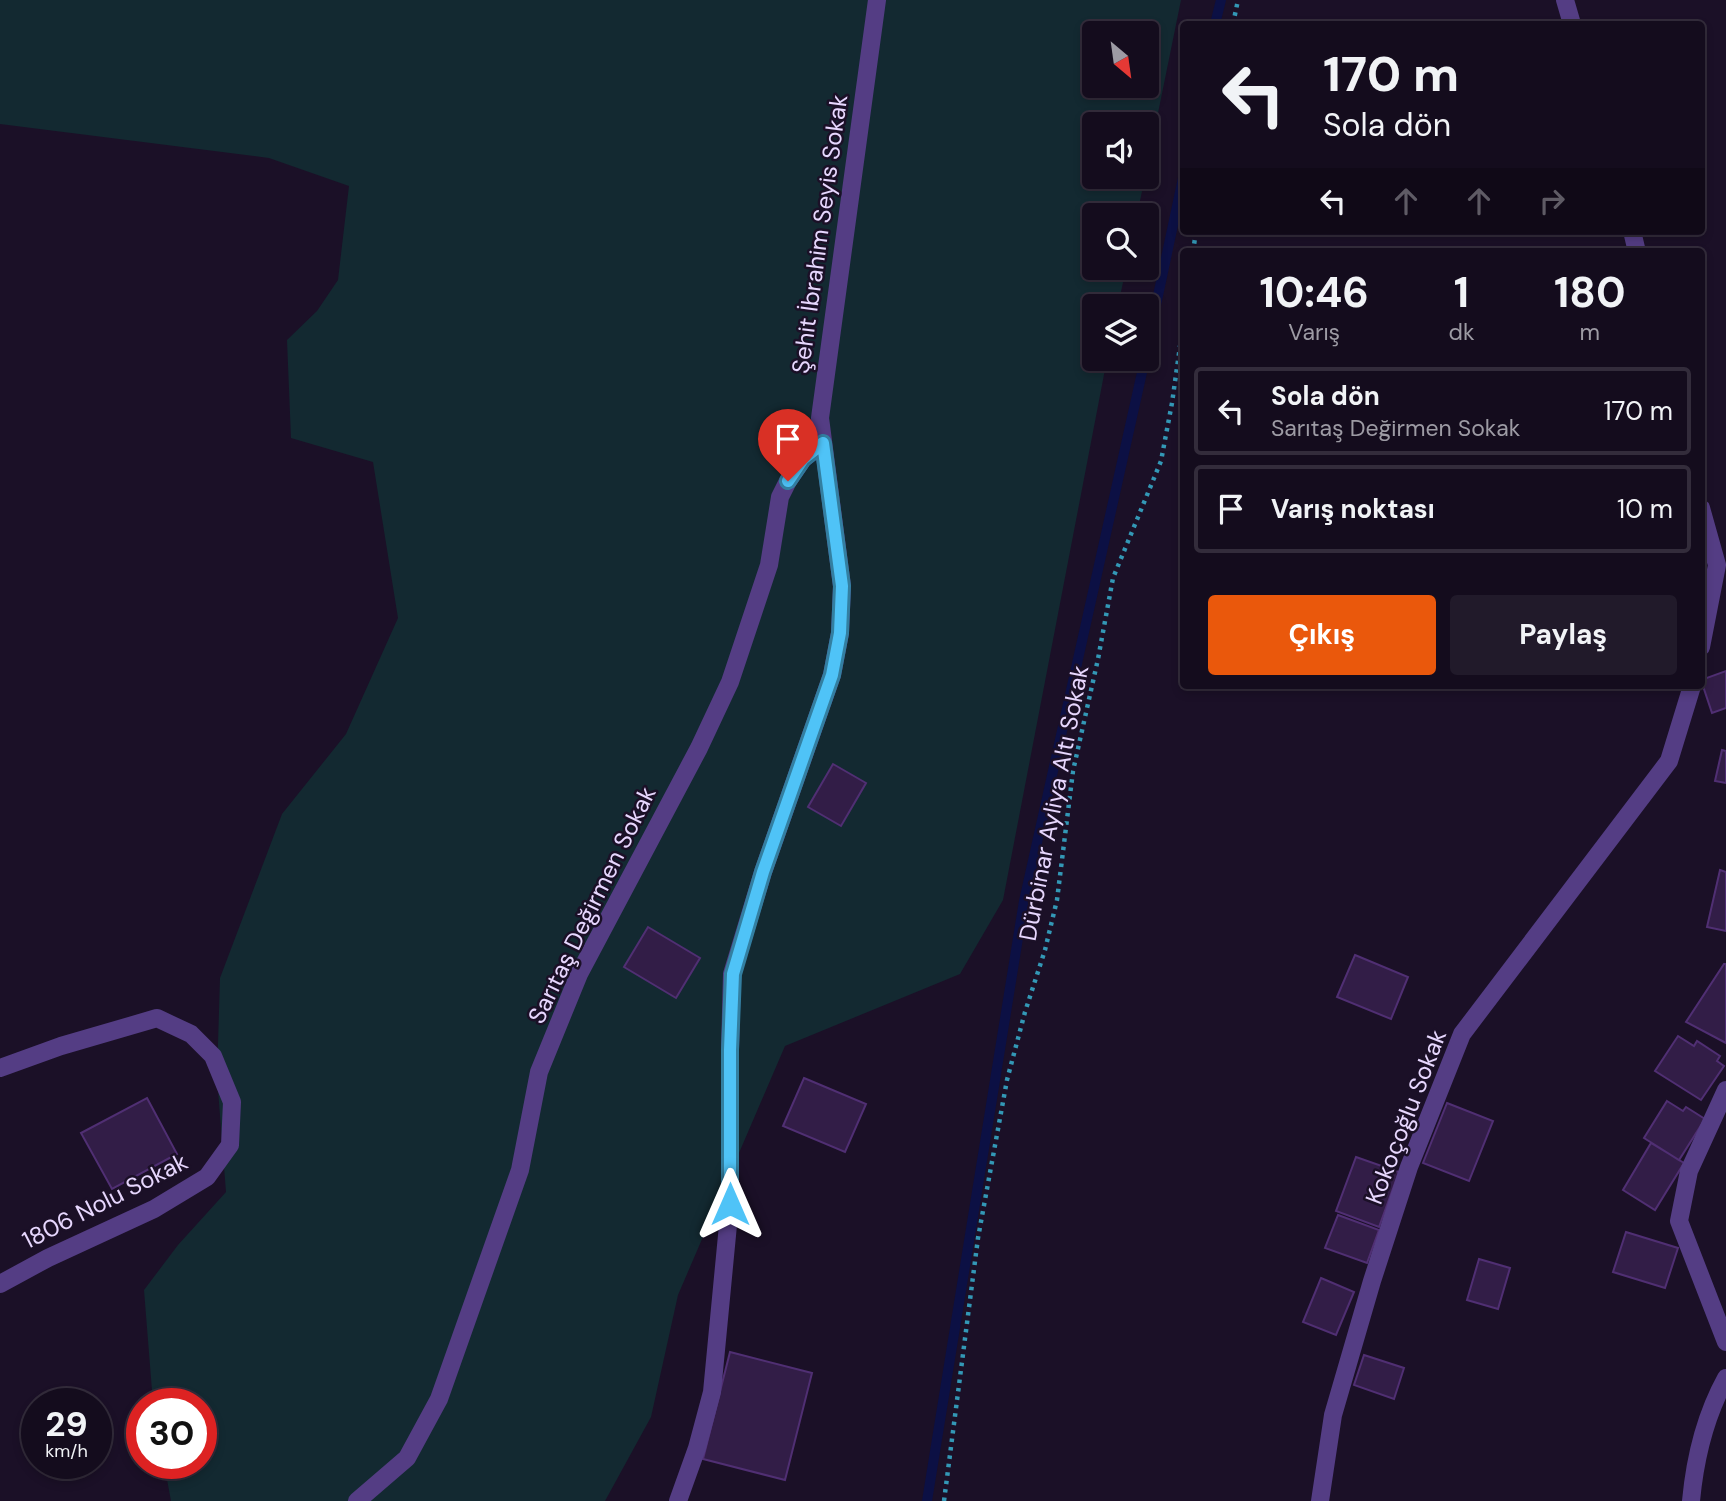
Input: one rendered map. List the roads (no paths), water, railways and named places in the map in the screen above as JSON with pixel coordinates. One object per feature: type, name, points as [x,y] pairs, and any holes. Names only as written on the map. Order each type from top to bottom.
[{"type":"street","name":"Şehit İbrahim Seyis Sokak","points":[[678,1501],[697,1448],[712,1392],[730,1204],[733,974],[763,872],[832,675],[840,633],[842,586],[820,418],[877,0]]},
{"type":"street","points":[[1565,0],[1571,21]]},
{"type":"street","name":"Sarıtaş Değirmen Sokak","points":[[357,1501],[407,1458],[439,1399],[520,1170],[539,1072],[579,974],[699,748],[730,682],[769,565],[780,497],[803,459],[823,443]]},
{"type":"street","points":[[1705,522],[1726,593]]},
{"type":"street","points":[[1705,627],[1717,565]]},
{"type":"street","name":"Kokoçoğlu Sokak","points":[[1320,1501],[1333,1415],[1372,1282],[1409,1167],[1462,1034],[1669,761],[1691,689]]},
{"type":"street","name":"1806 Nolu Sokak","points":[[0,1068],[61,1046],[157,1018],[191,1034],[213,1056],[232,1102],[230,1145],[207,1177],[154,1209],[48,1258],[0,1284]]},
{"type":"street","points":[[1726,1090],[1689,1171],[1679,1221],[1726,1342]]},
{"type":"street","points":[[1691,1501],[1694,1467],[1713,1402],[1726,1378]]},
{"type":"waterway","points":[[1216,21],[1221,0]]},
{"type":"waterway","points":[[1158,294],[1180,192]]},
{"type":"waterway","points":[[927,1501],[1024,901],[1142,371]]}]
